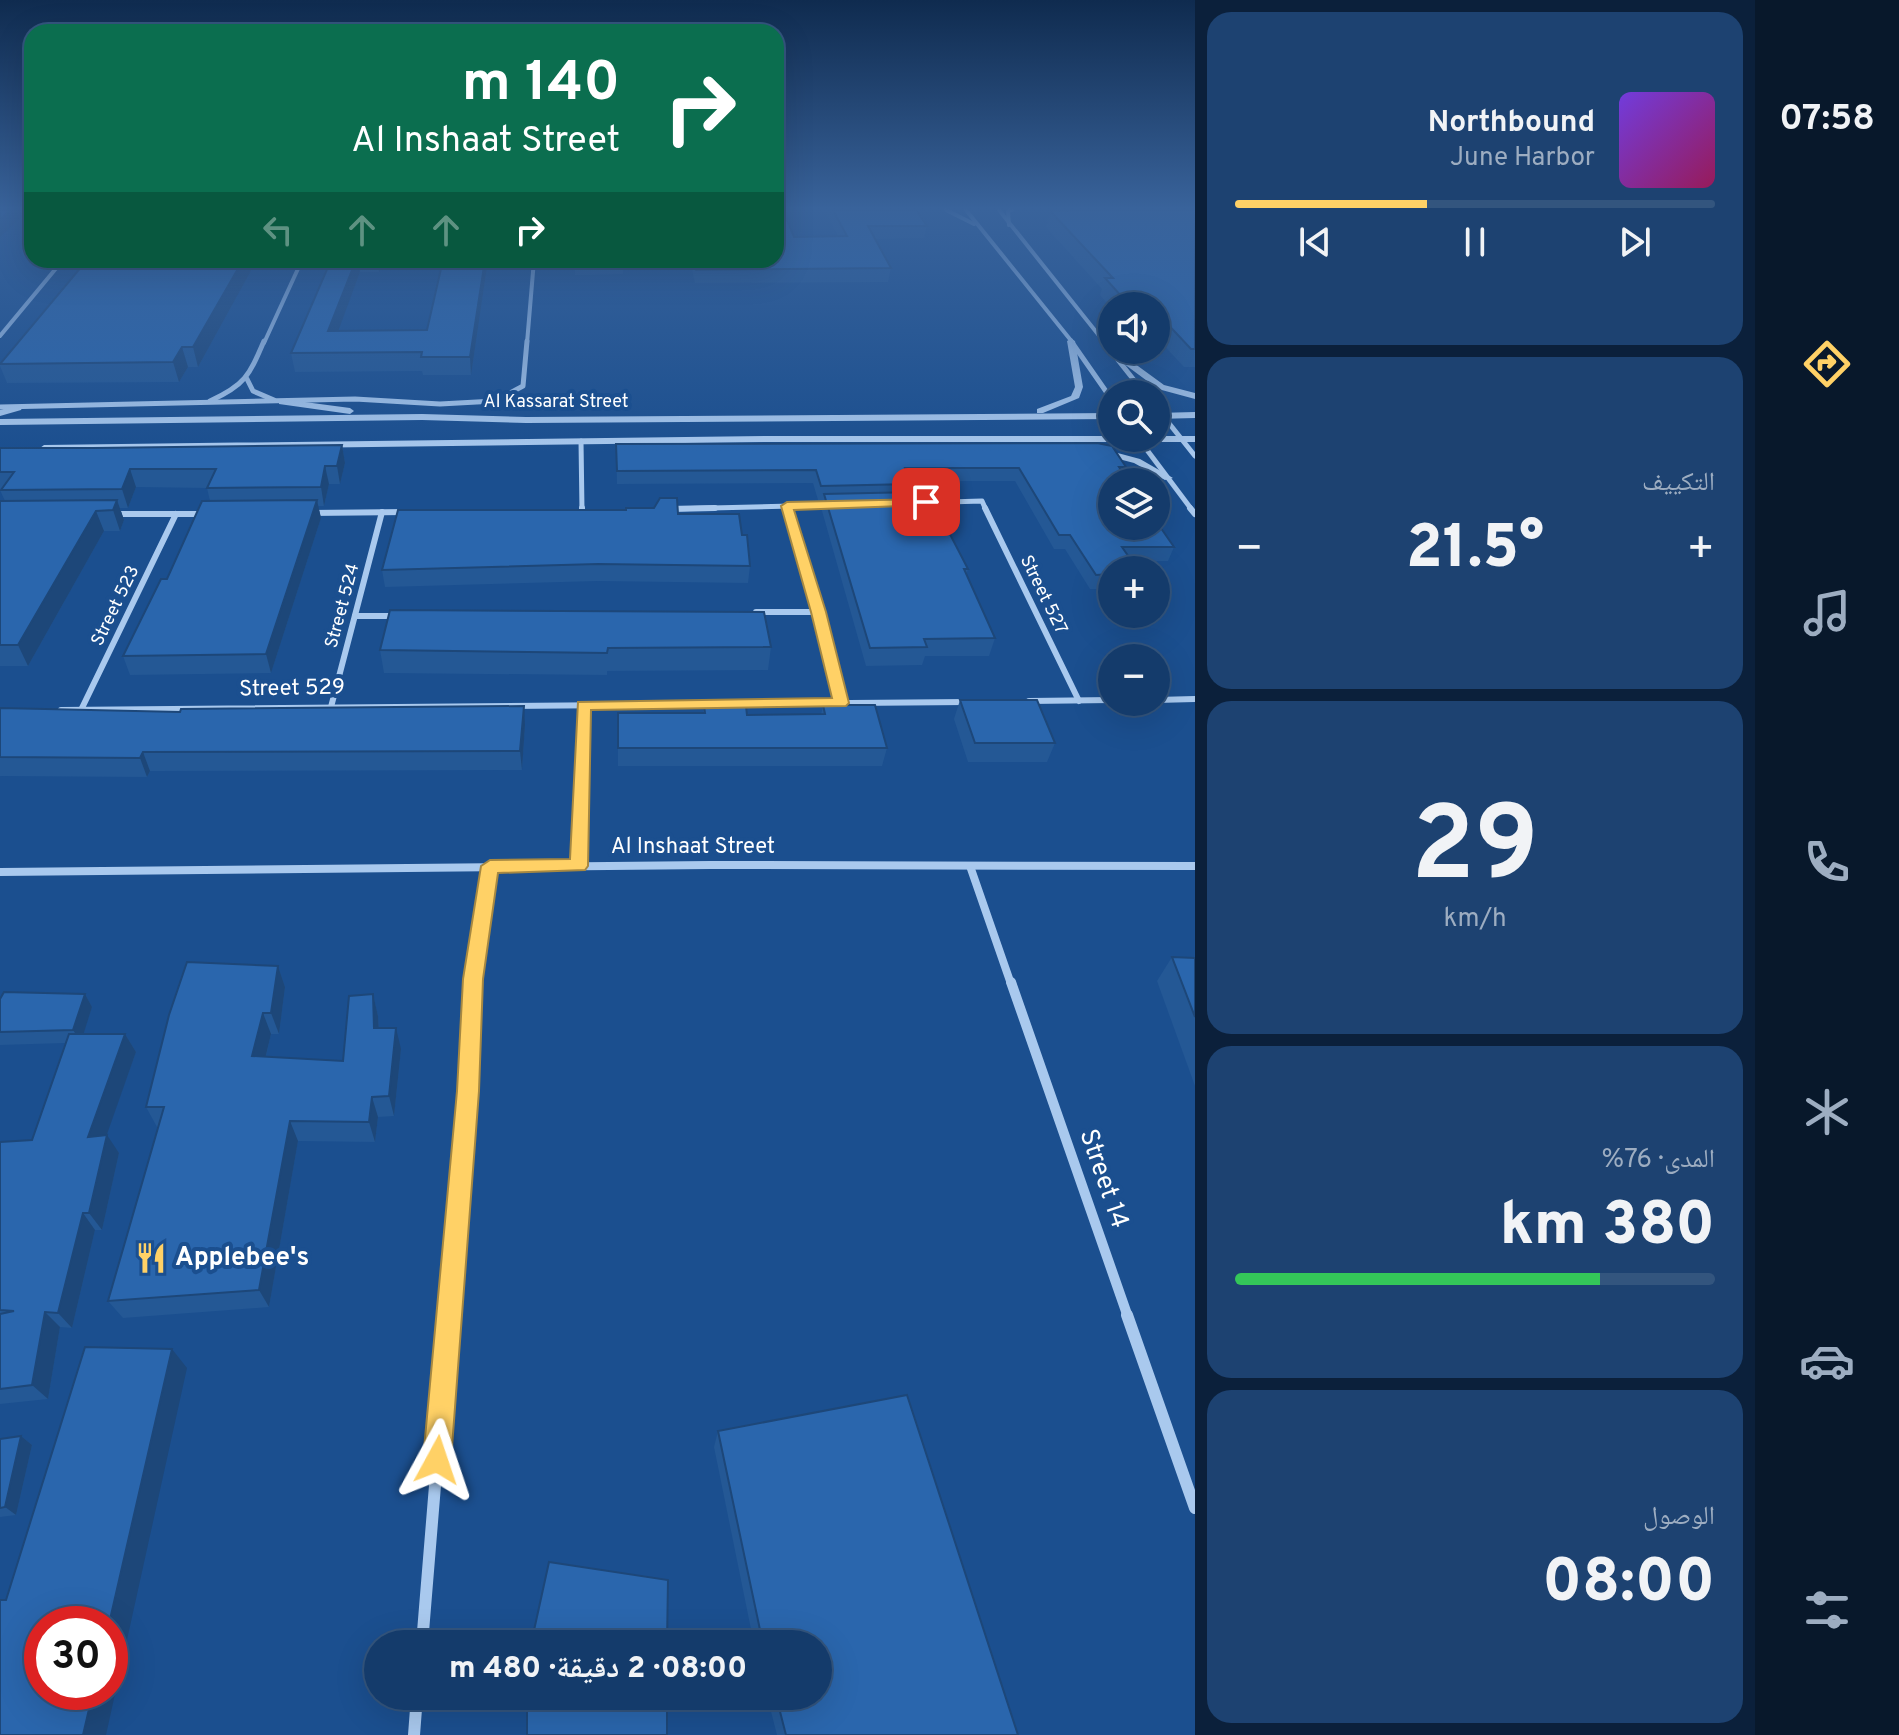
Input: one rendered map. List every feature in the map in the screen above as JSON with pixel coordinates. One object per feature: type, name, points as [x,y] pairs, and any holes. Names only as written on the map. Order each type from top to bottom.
[{"type":"street","points":[[0,336],[37,291]]},
{"type":"street","points":[[194,405],[220,398],[247,379],[288,291]]},
{"type":"street","name":"Al Kassarat Street","points":[[18,408],[355,399],[440,404],[495,401],[523,386],[531,291]]},
{"type":"street","points":[[1031,291],[1098,380]]},
{"type":"street","points":[[1062,291],[1098,336]]},
{"type":"street","points":[[1029,414],[1075,398],[1079,387],[1071,341]]},
{"type":"street","points":[[1121,364],[1134,380]]},
{"type":"street","points":[[1130,364],[1161,387],[1195,396]]},
{"type":"street","points":[[247,379],[253,391],[282,402],[422,417]]},
{"type":"street","points":[[0,410],[18,408]]},
{"type":"street","points":[[1170,416],[1195,415]]},
{"type":"street","name":"Al Kassarat Street","points":[[0,422],[422,417],[526,420],[1098,416]]},
{"type":"street","points":[[1170,427],[1195,456]]},
{"type":"street","name":"Al Kassarat Street","points":[[28,448],[1098,438]]},
{"type":"street","points":[[911,439],[1079,448],[1137,461],[1150,468]]},
{"type":"street","name":"Al Kassarat Street","points":[[1170,439],[1195,439]]},
{"type":"street","points":[[581,441],[582,511]]},
{"type":"street","name":"Al Kassarat Street","points":[[300,453],[326,443]]},
{"type":"street","points":[[55,448],[101,460]]},
{"type":"street","points":[[1170,481],[1195,514]]},
{"type":"street","name":"Street 527","points":[[907,503],[982,501],[1079,701]]},
{"type":"street","points":[[661,509],[847,505]]},
{"type":"street","points":[[787,506],[819,612],[841,703]]},
{"type":"street","points":[[566,511],[598,511]]},
{"type":"street","name":"Street 524","points":[[331,707],[382,512]]},
{"type":"street","points":[[303,513],[413,512]]},
{"type":"street","points":[[112,514],[223,513]]},
{"type":"street","name":"Street 523","points":[[81,710],[176,514]]},
{"type":"street","points":[[739,612],[819,612]]},
{"type":"street","points":[[355,616],[403,616]]},
{"type":"street","points":[[1170,700],[1195,699]]},
{"type":"street","points":[[1016,701],[1098,700]]},
{"type":"street","name":"Street 529","points":[[54,710],[984,701]]},
{"type":"street","points":[[579,866],[583,705]]},
{"type":"street","points":[[423,1630],[467,1107],[473,979],[490,866]]},
{"type":"street","name":"Al Inshaat Street","points":[[0,872],[490,866],[1195,866]]},
{"type":"street","name":"Street 14","points":[[970,866],[1195,1508]]},
{"type":"street","points":[[414,1735],[416,1710]]},
{"type":"building","points":[[61,291],[225,291],[193,347],[182,347],[173,362],[0,364]]},
{"type":"building","points":[[318,291],[344,291],[328,331],[427,330],[436,291],[480,291],[470,357],[421,357],[422,352],[291,353]]},
{"type":"building","points":[[1117,291],[1195,291],[1195,349],[1191,349],[1170,327],[1170,292]]},
{"type":"building","points":[[1097,443],[1098,452],[1116,452],[1126,467],[1098,468],[1098,540],[1169,540],[1174,547],[1122,547],[1128,556],[1098,556],[1096,575],[1070,535],[1059,535],[1019,468],[905,468],[912,484],[821,486],[816,470],[617,471],[616,444]]},
{"type":"building","points":[[342,445],[337,466],[325,466],[321,487],[207,488],[216,469],[130,469],[122,489],[1,490],[14,472],[0,472],[0,448]]},
{"type":"building","points":[[917,492],[927,514],[939,513],[968,569],[964,569],[995,638],[924,639],[927,647],[870,648],[824,494]]},
{"type":"building","points":[[660,498],[677,498],[678,514],[739,514],[742,535],[747,535],[750,566],[598,564],[382,570],[398,510],[626,510],[654,508]]},
{"type":"building","points":[[117,500],[113,510],[96,511],[18,645],[0,645],[0,501]]},
{"type":"building","points":[[317,500],[266,654],[123,656],[161,579],[167,579],[202,501]]},
{"type":"building","points":[[390,610],[764,612],[771,647],[608,648],[607,653],[380,650]]},
{"type":"building","points":[[960,700],[1037,700],[1055,743],[975,743]]},
{"type":"building","points":[[823,705],[875,705],[887,748],[618,748],[618,713],[705,713],[704,706],[746,706],[747,715],[825,714]]},
{"type":"building","points":[[524,706],[520,751],[143,752],[140,758],[0,757],[0,708],[180,712],[181,709]]},
{"type":"building","points":[[1172,957],[1195,958],[1195,1017]]},
{"type":"building","points":[[187,962],[278,966],[271,1013],[263,1013],[252,1056],[343,1061],[349,996],[373,994],[374,1028],[396,1028],[389,1096],[372,1097],[369,1122],[290,1121],[259,1290],[108,1301],[164,1107],[146,1107],[169,1015]]},
{"type":"building","points":[[4,992],[85,994],[73,1030],[0,1032],[0,999]]},
{"type":"building","points":[[69,1034],[125,1034],[88,1137],[107,1135],[89,1213],[83,1213],[58,1313],[45,1312],[32,1385],[0,1389],[0,1314],[14,1311],[0,1310],[0,1142],[32,1140]]},
{"type":"building","points":[[85,1347],[172,1349],[113,1606],[24,1606],[24,1710],[89,1710],[83,1735],[0,1735],[0,1600],[6,1600]]},
{"type":"building","points":[[907,1395],[1018,1735],[786,1735],[780,1710],[832,1710],[832,1630],[760,1630],[718,1431]]},
{"type":"building","points":[[21,1436],[5,1507],[0,1508],[0,1439]]},
{"type":"building","points":[[549,1562],[668,1580],[667,1630],[534,1630]]},
{"type":"building","points":[[527,1710],[667,1710],[667,1735],[527,1735]]},
{"type":"place","name":"Applebee's","points":[[151,1258]]},
{"type":"route","points":[[437,1460],[468,1091],[473,979],[490,866],[579,866],[583,705],[841,703],[819,612],[787,506],[926,502]]}]
